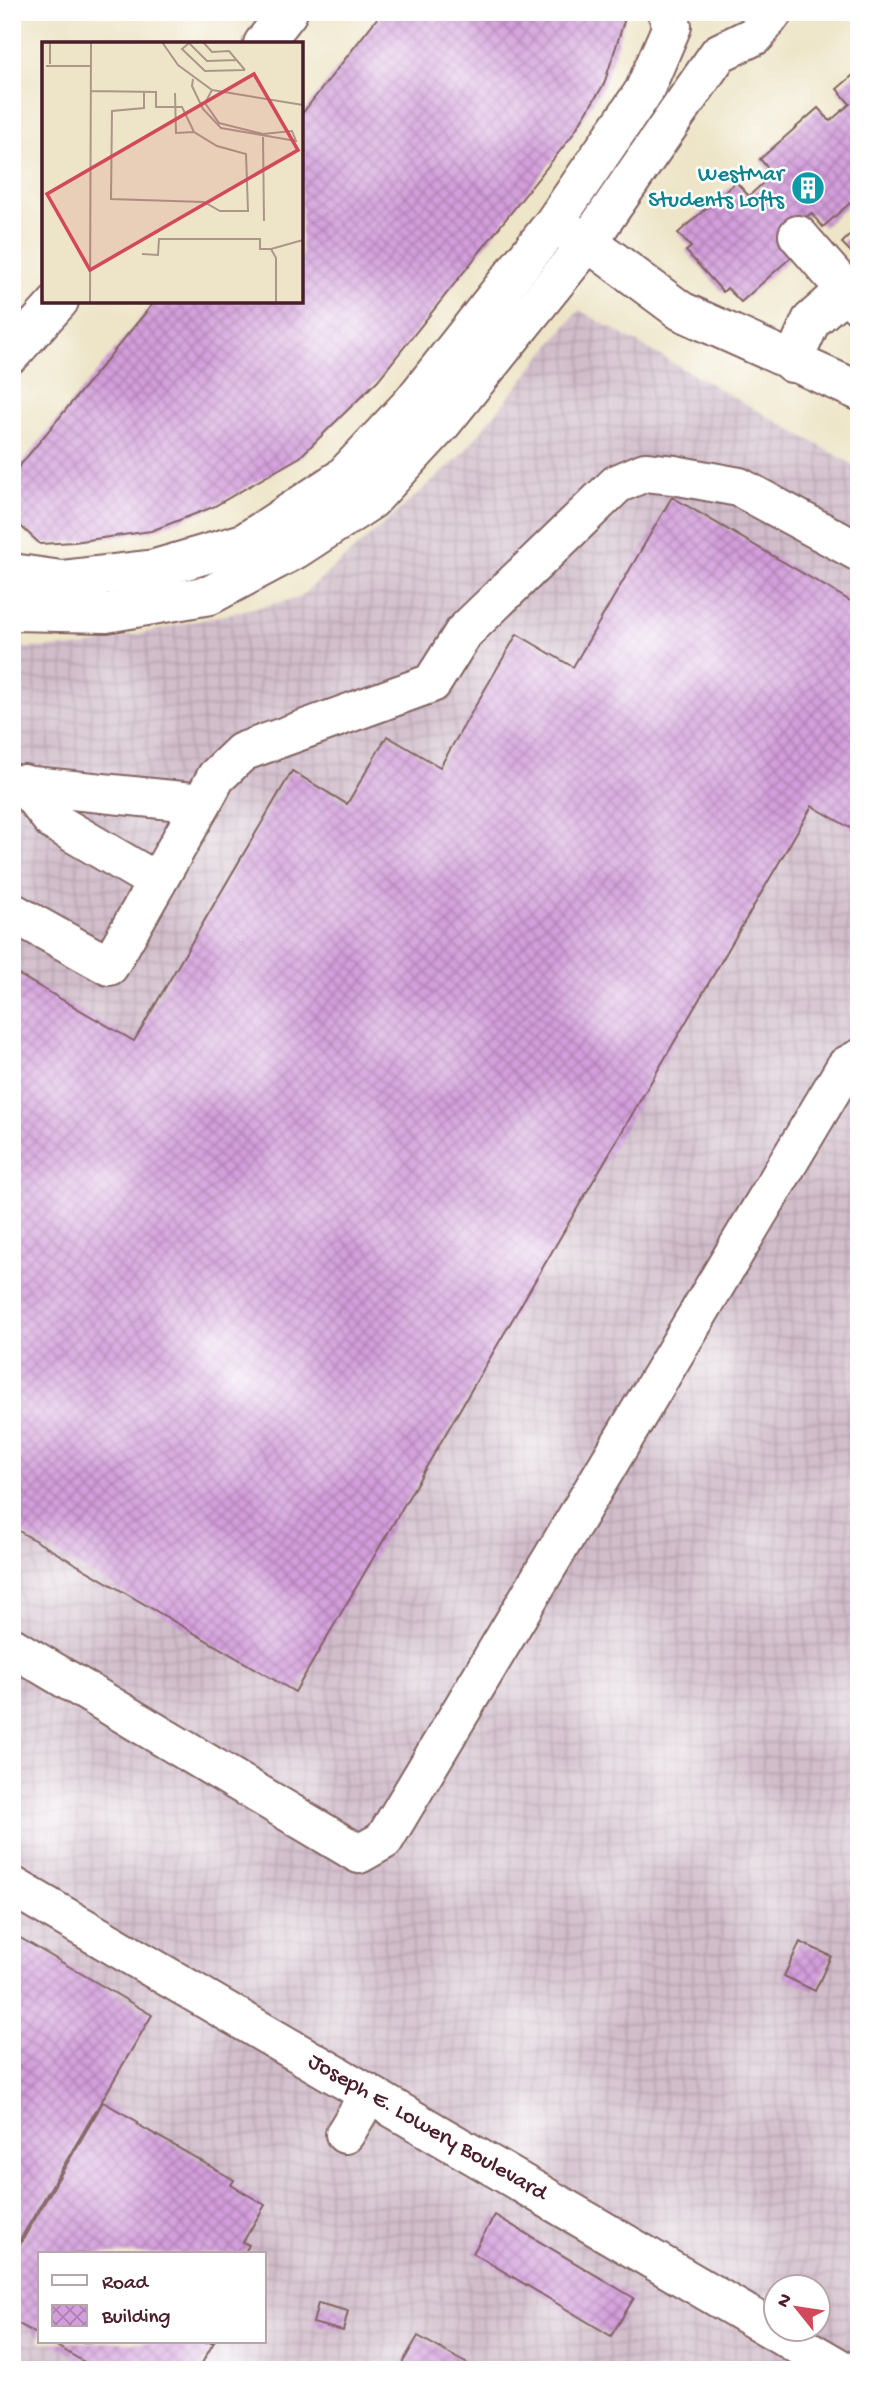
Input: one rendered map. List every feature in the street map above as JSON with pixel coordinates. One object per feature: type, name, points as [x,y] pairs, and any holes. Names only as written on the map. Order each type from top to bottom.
[{"type":"main road","points":[[265,42],[288,12]]},
{"type":"main road","points":[[12,573],[61,580],[155,569],[244,543],[342,478],[412,403],[553,224],[644,91],[672,26],[667,12]]},
{"type":"main road","points":[[12,611],[106,613],[210,595],[296,549],[372,500],[442,423],[588,242],[719,53],[756,35],[773,12]]},
{"type":"main road","points":[[553,224],[588,242],[681,311],[859,391]]},
{"type":"main road","points":[[792,363],[811,321],[852,297],[798,235]]},
{"type":"main road","points":[[12,353],[58,303]]},
{"type":"main road","points":[[12,912],[109,966],[216,777],[242,751],[432,683],[464,632],[617,484],[645,472],[739,487],[859,552]]},
{"type":"main road","points":[[18,784],[202,803]]},
{"type":"main road","points":[[18,784],[53,821],[157,882]]},
{"type":"main road","points":[[12,1647],[359,1854],[384,1840],[846,1066],[859,1059]]},
{"type":"main road","name":"Joseph E. Lowery Boulevard","points":[[12,1886],[842,2370]]},
{"type":"main road","points":[[345,2134],[369,2094]]},
{"type":"shaded area","points":[[579,310],[859,468],[859,2370],[12,2370],[12,648],[81,647],[299,598],[460,457]]},
{"type":"building","points":[[382,12],[627,12],[604,84],[571,137],[378,380],[300,457],[213,507],[151,531],[40,544],[12,518],[12,475],[153,303],[303,303],[303,112]]},
{"type":"building","name":"WestMar Students Lofts","points":[[859,70],[859,195],[823,227],[811,213],[785,236],[798,251],[741,302],[727,288],[723,292],[686,251],[691,247],[678,233],[736,182],[749,196],[773,174],[760,159],[818,108],[830,121],[850,104],[837,89]]},
{"type":"building","points":[[859,225],[859,260],[842,243]]},
{"type":"building","points":[[672,497],[859,606],[859,833],[812,806],[295,1692],[12,1527],[12,971],[134,1041],[292,771],[347,804],[387,736],[440,767],[517,634],[573,667]]},
{"type":"building","points":[[17,1936],[152,2015],[17,2245],[12,2242],[12,1945]]},
{"type":"building","points":[[800,1942],[831,1956],[815,1991],[784,1976]]},
{"type":"building","points":[[103,2102],[234,2180],[231,2185],[265,2205],[243,2242],[249,2245],[245,2252],[38,2252],[38,2335],[12,2320],[12,2258]]},
{"type":"building","points":[[495,2215],[634,2298],[611,2336],[473,2253]]},
{"type":"building","points":[[318,2303],[348,2311],[343,2331],[313,2323]]},
{"type":"building","points":[[418,2336],[478,2370],[405,2370],[400,2367]]},
{"type":"building","points":[[53,2344],[213,2344],[198,2370],[98,2370]]},
{"type":"place","name":"WestMar Students Lofts","points":[[808,188]]}]
